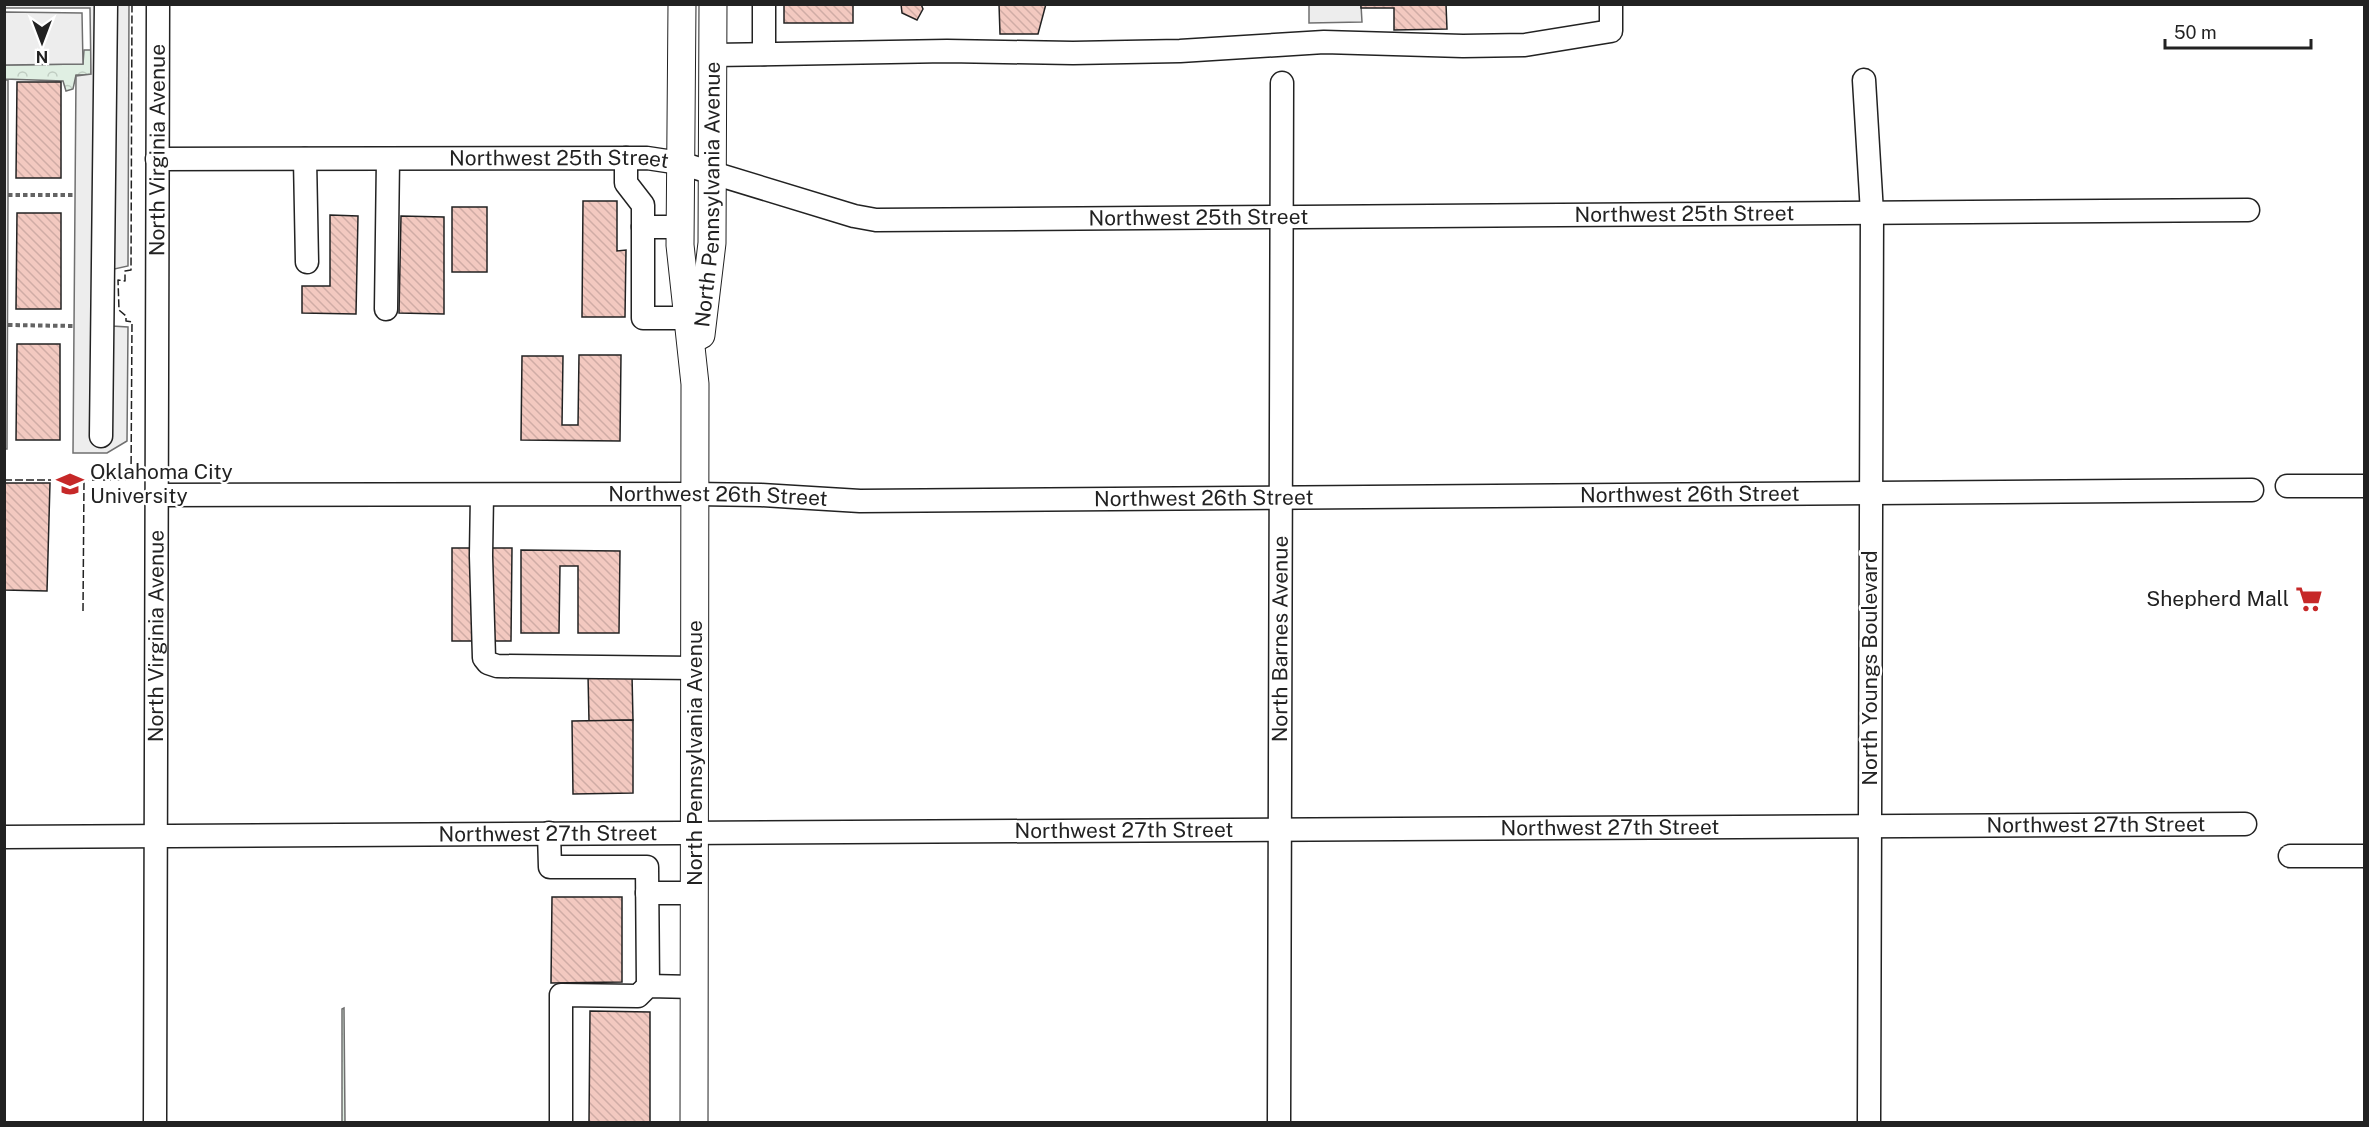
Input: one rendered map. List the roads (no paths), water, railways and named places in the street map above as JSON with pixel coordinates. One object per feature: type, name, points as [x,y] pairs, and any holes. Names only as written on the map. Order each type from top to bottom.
[{"type":"main road","points":[[682,16],[713,16]]},
{"type":"main road","name":"North Pennsylvania Avenue","points":[[682,16],[680,227],[695,384],[694,1122]]},
{"type":"main road","name":"North Pennsylvania Avenue","points":[[695,384],[712,243],[713,16]]},
{"type":"street","points":[[101,436],[106,4]]},
{"type":"street","name":"North Virginia Avenue","points":[[155,1122],[158,4]]},
{"type":"street","points":[[764,4],[764,54]]},
{"type":"street","points":[[713,56],[936,51],[1073,53],[1180,51],[1324,42],[1463,46],[1515,45],[1611,31],[1611,4]]},
{"type":"street","name":"North Youngs Boulevard","points":[[1864,80],[1872,213],[1869,1122]]},
{"type":"street","name":"North Barnes Avenue","points":[[1279,1122],[1282,83]]},
{"type":"street","points":[[626,158],[626,183],[643,205],[643,318],[688,318]]},
{"type":"street","name":"Northwest 25th Street","points":[[157,159],[647,158],[680,163],[854,216],[876,220],[2248,210]]},
{"type":"street","points":[[305,159],[307,262]]},
{"type":"street","points":[[386,309],[388,159]]},
{"type":"street","points":[[643,227],[680,227]]},
{"type":"street","points":[[2287,486],[2364,486]]},
{"type":"street","name":"Northwest 26th Street","points":[[156,495],[695,494],[860,501],[2252,490]]},
{"type":"street","points":[[482,495],[484,658],[488,663],[497,666],[695,668]]},
{"type":"street","name":"Northwest 27th Street","points":[[4,837],[2245,824]]},
{"type":"street","points":[[549,833],[550,867],[647,867],[648,986],[638,996],[561,995],[561,1122]]},
{"type":"street","points":[[2290,856],[2364,856]]},
{"type":"street","points":[[647,893],[695,893]]},
{"type":"street","points":[[648,986],[694,987]]},
{"type":"place","name":"Oklahoma City University","points":[[70,484]]},
{"type":"place","name":"Shepherd Mall","points":[[2309,599]]}]
